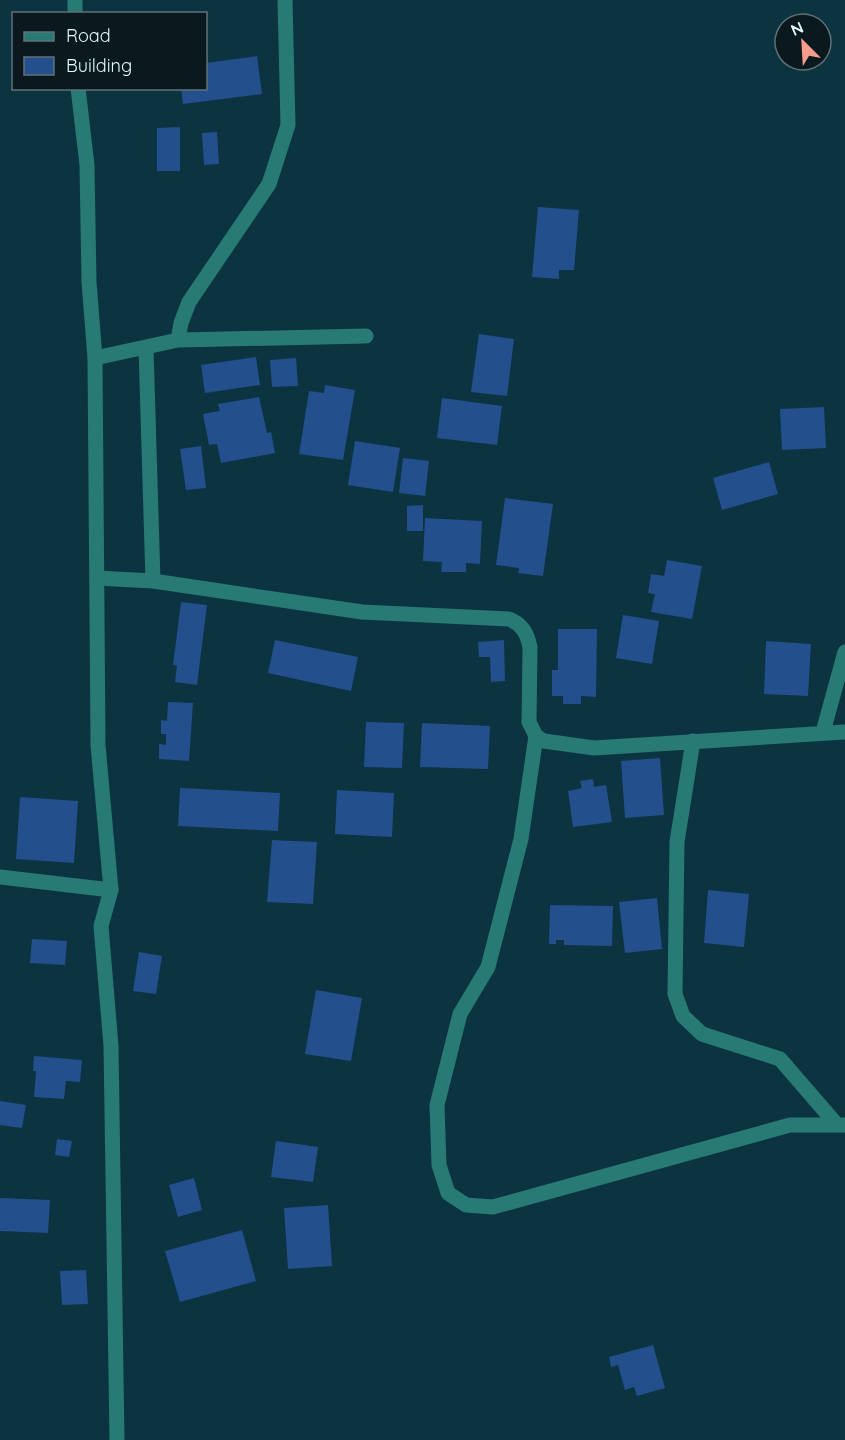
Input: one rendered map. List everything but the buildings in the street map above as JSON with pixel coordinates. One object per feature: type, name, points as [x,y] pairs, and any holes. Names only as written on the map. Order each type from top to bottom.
[{"type":"street","points":[[178,340],[181,323],[189,302],[269,184],[288,125],[285,0]]},
{"type":"street","points":[[78,90],[87,165],[89,282],[95,358],[98,745],[111,890],[101,926],[111,1046],[117,1440]]},
{"type":"street","points":[[95,358],[178,340],[366,336]]},
{"type":"street","points":[[146,348],[153,581]]},
{"type":"street","points":[[98,578],[153,581],[362,612],[509,619],[518,622],[527,635],[530,647],[529,722],[536,736],[544,741],[594,748],[845,732]]},
{"type":"street","points":[[823,732],[845,652]]},
{"type":"street","points":[[536,736],[521,840],[488,967],[460,1014],[437,1105],[439,1165],[448,1193],[466,1205],[494,1207],[790,1125],[841,1125]]},
{"type":"street","points":[[693,741],[677,842],[675,994],[683,1016],[702,1034],[780,1059],[841,1125]]},
{"type":"street","points":[[0,877],[111,890]]}]
